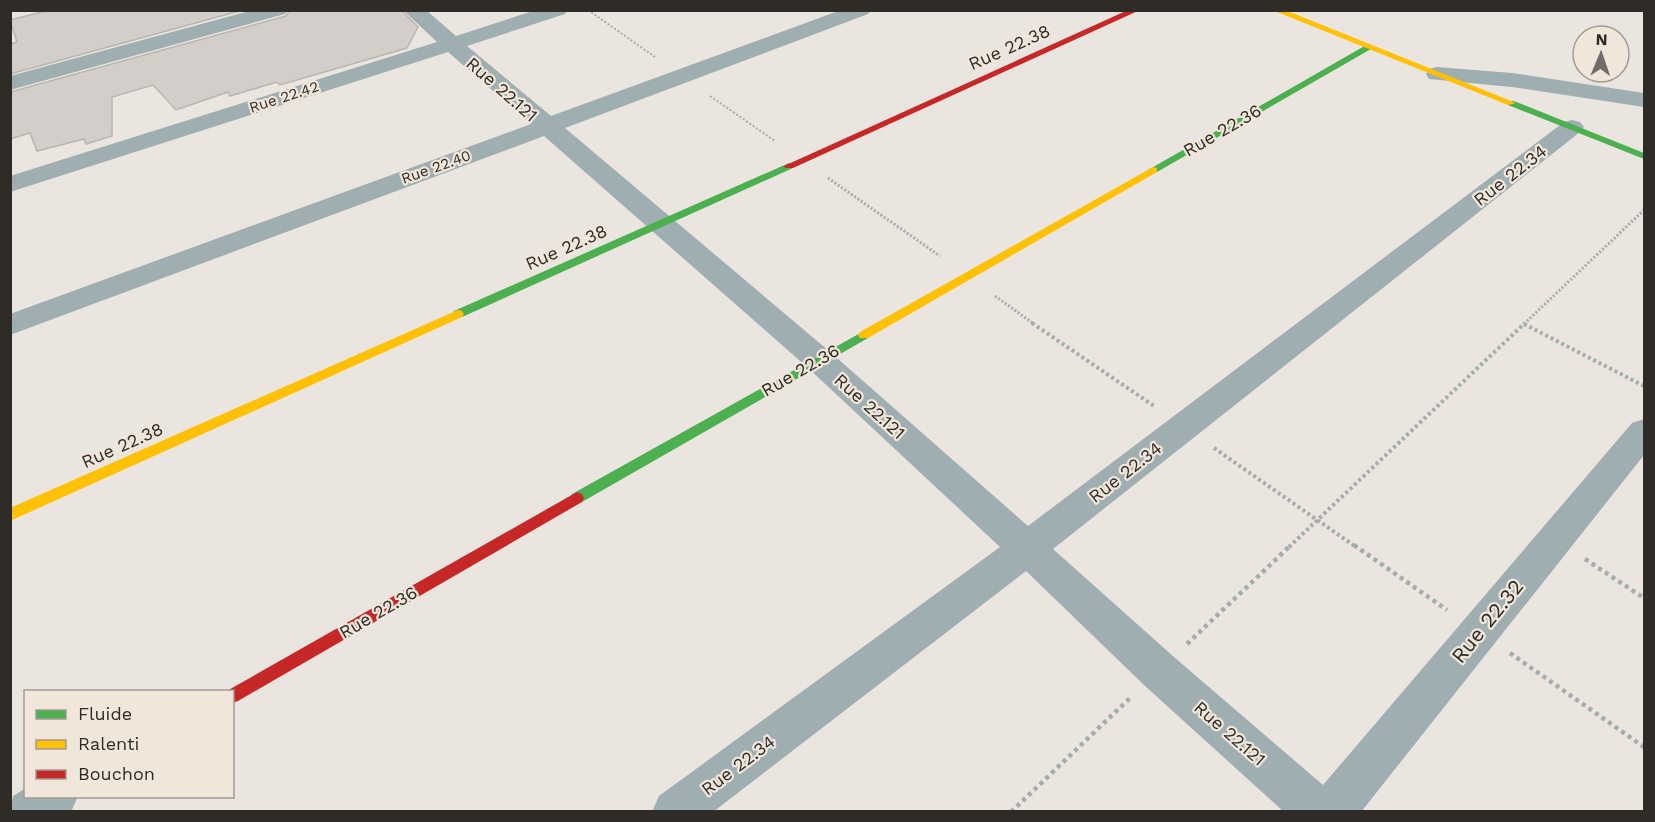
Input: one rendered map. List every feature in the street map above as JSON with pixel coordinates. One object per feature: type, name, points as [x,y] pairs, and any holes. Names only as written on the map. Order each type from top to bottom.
[{"type":"street","points":[[10,83],[278,10]]},
{"type":"street","name":"Rue 22.121","points":[[413,10],[546,127],[818,359],[1159,671],[1319,812]]},
{"type":"street","name":"Rue 22.42","points":[[10,184],[558,10]]},
{"type":"street","name":"Rue 22.40","points":[[10,325],[861,10]]},
{"type":"street","name":"Rue 22.38","points":[[10,515],[1136,10]]},
{"type":"street","points":[[1276,10],[1644,156]]},
{"type":"street","name":"Rue 22.36","points":[[234,694],[1368,47]]},
{"type":"street","points":[[1437,74],[1512,80],[1644,100]]},
{"type":"street","name":"Rue 22.34","points":[[675,812],[1027,548],[1572,127]]},
{"type":"street","name":"Rue 22.32","points":[[1331,812],[1644,432]]},
{"type":"street","points":[[29,812],[53,798]]},
{"type":"path","points":[[588,10],[968,276],[1062,345],[1184,426],[1644,747]]},
{"type":"path","points":[[1011,812],[1644,210]]},
{"type":"path","points":[[1524,324],[1644,386]]},
{"type":"path","points":[[1554,540],[1644,598]]},
{"type":"building","points":[[49,10],[243,10],[10,74],[10,44],[17,42],[10,20]]},
{"type":"building","points":[[290,10],[401,10],[418,27],[407,48],[280,85],[277,82],[230,96],[228,92],[176,110],[153,85],[112,97],[112,136],[86,144],[84,139],[37,151],[30,133],[10,139],[10,92],[286,16]]},
{"type":"traffic: fast","points":[[1153,170],[1368,47]]},
{"type":"traffic: fast","points":[[1511,103],[1644,156]]},
{"type":"traffic: fast","points":[[458,314],[789,166]]},
{"type":"traffic: fast","points":[[577,498],[864,335]]},
{"type":"traffic: slow","points":[[1276,10],[1511,103]]},
{"type":"traffic: slow","points":[[864,335],[1153,170]]},
{"type":"traffic: slow","points":[[10,515],[458,314]]},
{"type":"traffic: jam","points":[[789,166],[1136,10]]},
{"type":"traffic: jam","points":[[234,694],[577,498]]}]
